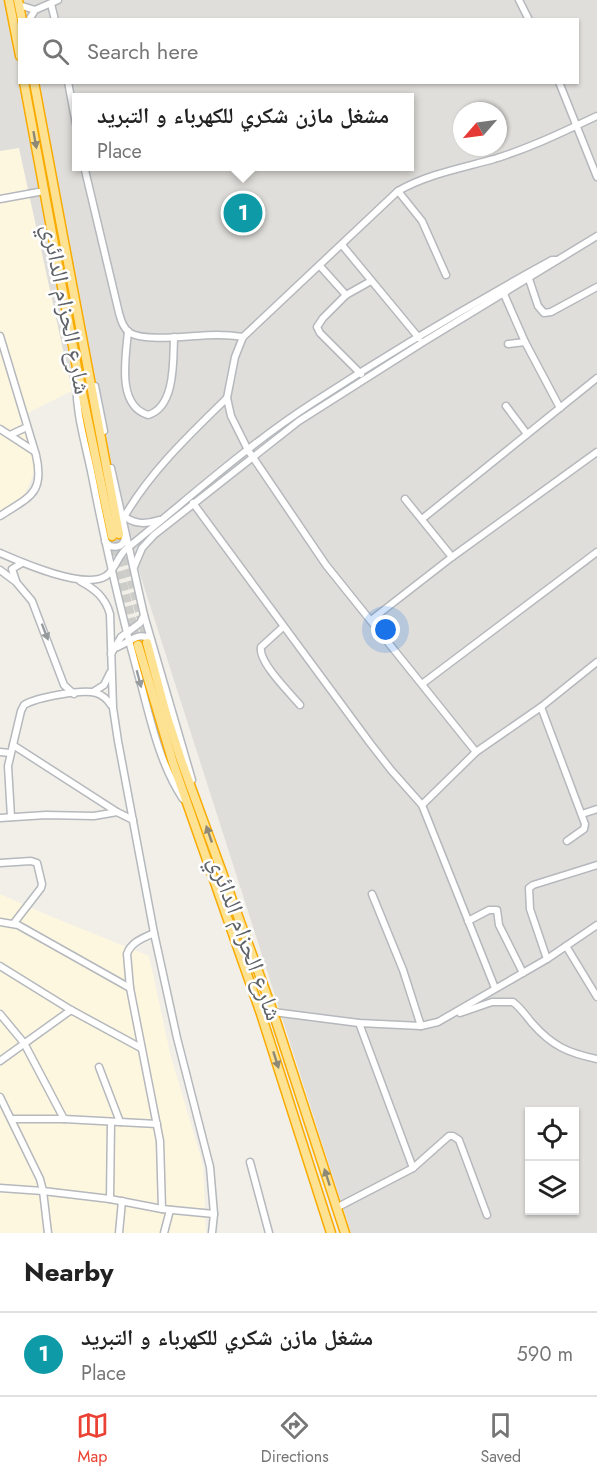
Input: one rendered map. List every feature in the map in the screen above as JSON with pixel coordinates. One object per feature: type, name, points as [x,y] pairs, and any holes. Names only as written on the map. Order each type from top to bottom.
[{"type":"highway","points":[[9,0],[18,46]]},
{"type":"highway","points":[[19,2],[22,18]]},
{"type":"highway","name":"شارع الحزام الدائري","points":[[24,84],[115,536]]},
{"type":"highway","name":"شارع الحزام الدائري","points":[[34,84],[82,366]]},
{"type":"highway","name":"شارع الحزام الدائري","points":[[141,643],[273,1012],[345,1233]]},
{"type":"highway","name":"شارع الحزام الدائري","points":[[141,643],[159,721],[261,1014],[331,1233]]},
{"type":"street","points":[[29,18],[35,10],[58,0]]},
{"type":"street","points":[[519,0],[527,18]]},
{"type":"street","points":[[19,2],[35,10]]},
{"type":"street","points":[[51,4],[54,18]]},
{"type":"street","points":[[68,84],[72,103]]},
{"type":"street","points":[[560,84],[576,126],[595,165],[597,177]]},
{"type":"street","points":[[476,752],[326,565],[279,493],[252,457],[231,416],[227,398],[235,357],[243,337],[398,191],[409,184],[517,151],[597,116]]},
{"type":"street","points":[[85,171],[118,313],[128,331],[140,336],[174,337],[220,334],[243,337]]},
{"type":"street","points":[[0,199],[44,191]]},
{"type":"street","points":[[398,191],[422,221],[446,275]]},
{"type":"street","points":[[122,515],[145,524],[193,503],[315,411],[597,236]]},
{"type":"street","points":[[342,245],[419,338]]},
{"type":"street","points":[[134,567],[138,554],[147,541],[182,508],[248,450],[310,405],[516,279],[552,260],[557,260]]},
{"type":"street","points":[[320,266],[346,295]]},
{"type":"street","points":[[529,279],[538,306],[544,313],[551,312],[597,287]]},
{"type":"street","points":[[361,374],[317,327],[346,295],[371,281]]},
{"type":"street","points":[[504,294],[525,342],[560,408]]},
{"type":"street","points":[[128,331],[126,390],[135,406],[148,415],[156,411],[171,387],[174,337]]},
{"type":"street","points":[[0,336],[40,475],[36,489],[26,499],[0,516]]},
{"type":"street","points":[[508,344],[525,342]]},
{"type":"street","points":[[82,366],[97,393],[122,515]]},
{"type":"street","points":[[82,366],[76,392],[115,536],[128,547],[134,567],[144,615],[141,643]]},
{"type":"street","points":[[422,519],[597,378]]},
{"type":"street","points":[[101,579],[122,515],[151,476],[227,398]]},
{"type":"street","points":[[506,406],[526,434]]},
{"type":"street","points":[[10,435],[27,426]]},
{"type":"street","points":[[0,430],[34,451]]},
{"type":"street","points":[[371,620],[452,557],[597,452]]},
{"type":"street","points":[[405,499],[452,557]]},
{"type":"street","points":[[193,503],[391,770],[422,805],[495,988]]},
{"type":"street","points":[[0,553],[80,581],[91,582],[111,572],[118,556],[165,517]]},
{"type":"street","points":[[422,684],[597,552]]},
{"type":"street","points":[[16,582],[12,569],[22,562]]},
{"type":"street","points":[[108,562],[127,632],[141,643]]},
{"type":"street","points":[[0,570],[16,582],[32,601],[64,685],[74,694]]},
{"type":"street","points":[[80,581],[100,594],[108,605],[110,614],[112,708],[154,933],[177,1038],[210,1167],[214,1214],[212,1233]]},
{"type":"street","points":[[111,654],[118,641],[140,623],[144,615]]},
{"type":"street","points":[[283,627],[261,647],[260,653],[300,705]]},
{"type":"street","points":[[115,648],[141,643]]},
{"type":"street","points":[[422,805],[476,752],[541,707],[597,662]]},
{"type":"street","points":[[11,817],[8,771],[10,753],[22,707],[31,701],[93,692],[104,685],[111,671]]},
{"type":"street","points":[[52,697],[64,685]]},
{"type":"street","points":[[93,692],[107,699],[112,708]]},
{"type":"street","points":[[541,707],[585,824],[584,829],[567,841]]},
{"type":"street","points":[[13,745],[133,820]]},
{"type":"street","points":[[0,752],[10,753]]},
{"type":"street","points":[[0,772],[8,771]]},
{"type":"street","points":[[582,814],[597,808]]},
{"type":"street","points":[[0,818],[94,816],[117,812]]},
{"type":"street","points":[[0,863],[34,861],[39,867],[42,888],[14,923]]},
{"type":"street","points":[[547,958],[530,909],[529,888],[597,865]]},
{"type":"street","points":[[372,894],[403,970],[421,1026]]},
{"type":"street","points":[[468,921],[489,910],[497,910],[499,925],[523,973]]},
{"type":"street","points":[[0,922],[14,923],[130,988]]},
{"type":"street","points":[[273,1012],[359,1023],[421,1026],[438,1022],[523,973],[597,925]]},
{"type":"street","points":[[154,933],[135,942],[128,949],[127,954],[130,988],[160,1142],[162,1209]]},
{"type":"street","points":[[566,946],[597,997]]},
{"type":"street","points":[[0,966],[71,1010],[141,1048]]},
{"type":"street","points":[[456,1012],[464,1012],[492,1002],[513,1002],[542,1035],[557,1047],[575,1055],[597,1059]]},
{"type":"street","points":[[0,1061],[71,1010]]},
{"type":"street","points":[[0,1014],[24,1043],[64,1119]]},
{"type":"street","points":[[359,1023],[413,1168]]},
{"type":"street","points":[[99,1067],[120,1122]]},
{"type":"street","points":[[0,1096],[43,1191],[48,1233]]},
{"type":"street","points":[[12,1119],[157,1124]]},
{"type":"street","points":[[110,1199],[111,1122]]},
{"type":"street","points":[[336,1208],[413,1168],[449,1136],[456,1137],[487,1215]]},
{"type":"street","points":[[250,1162],[269,1233]]},
{"type":"street","points":[[0,1187],[110,1199],[162,1209],[214,1214]]},
{"type":"street","points":[[119,1233],[122,1201]]},
{"type":"street","points":[[164,1233],[170,1210]]},
{"type":"shaded area","points":[[0,0],[597,0],[597,1233],[351,1233],[131,546],[72,391],[19,148],[0,151]]},
{"type":"shaded area","points":[[19,148],[72,391],[25,414],[36,468],[20,506],[0,516],[0,151]]},
{"type":"shaded area","points":[[0,894],[149,956],[170,1053],[203,1165],[206,1233],[0,1233]]},
{"type":"tunnel","points":[[119,534],[147,643]]},
{"type":"tunnel","points":[[112,536],[138,645]]},
{"type":"place","name":"مشغل مازن شكري للكهرباء و التبريد","points":[[243,213]]}]
